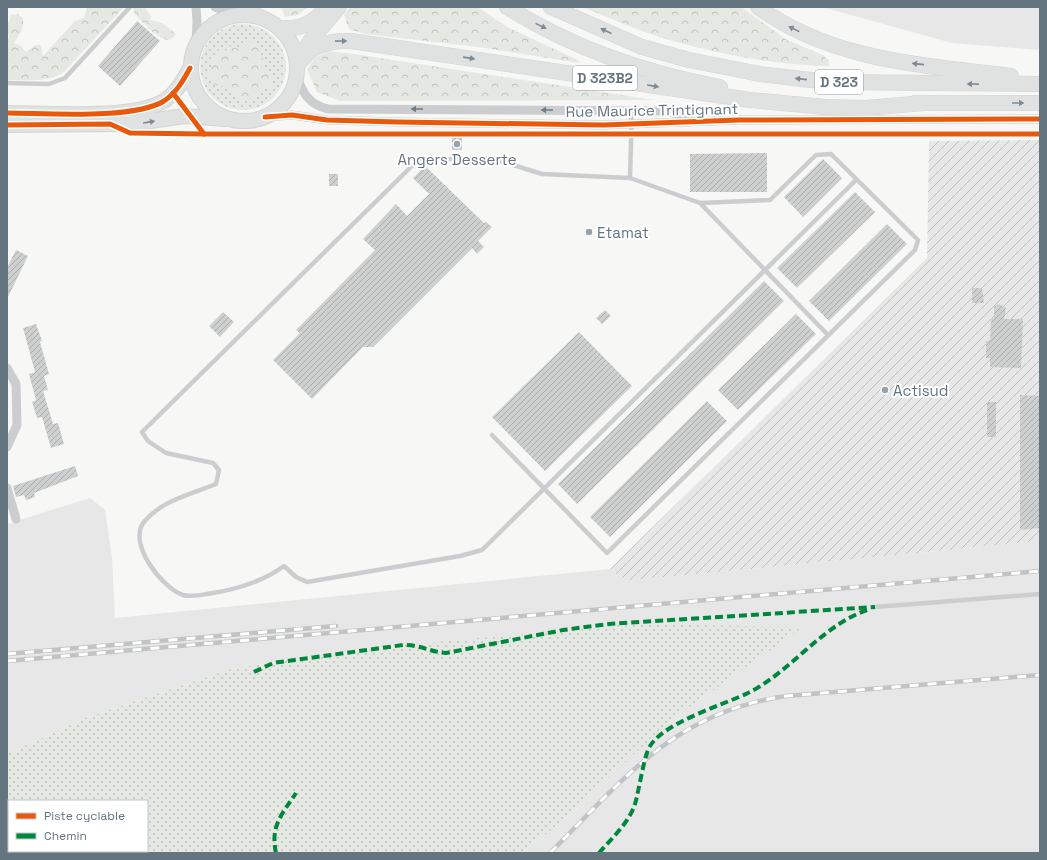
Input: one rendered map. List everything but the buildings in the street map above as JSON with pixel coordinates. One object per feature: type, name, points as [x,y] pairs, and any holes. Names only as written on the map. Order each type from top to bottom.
[{"type":"highway","points":[[280,28],[297,29],[305,26],[328,7]]},
{"type":"highway","points":[[297,70],[311,40],[339,7]]},
{"type":"highway","name":"D 323","points":[[507,7],[536,24],[595,52],[617,61],[672,77],[774,95],[819,99],[924,104],[1040,103]]},
{"type":"highway","name":"D 323","points":[[551,7],[642,47],[689,60],[760,74],[828,82],[1040,84]]},
{"type":"highway","points":[[758,7],[773,18],[815,39],[846,50],[877,58],[1040,80]]},
{"type":"highway","name":"D 323B2","points":[[297,70],[306,54],[321,44],[351,41],[750,100],[834,107],[866,108],[924,104]]},
{"type":"main road","points":[[7,113],[109,113],[144,109],[164,100],[180,86],[190,68],[196,44],[210,27],[220,20],[244,12],[268,20],[280,28],[289,39],[294,52],[297,70],[291,92],[280,107],[265,117],[247,121],[185,116],[128,124],[7,125]]},
{"type":"main road","points":[[190,68],[193,85],[201,100],[214,112],[229,119]]},
{"type":"street","points":[[196,7],[196,44]]},
{"type":"street","points":[[215,7],[244,12]]},
{"type":"street","name":"Rue Maurice Trintignant","points":[[297,70],[302,91],[307,98],[320,107],[328,109],[632,110],[664,111],[691,118],[738,120]]},
{"type":"street","name":"Rue Maurice Trintignant","points":[[265,117],[292,116],[327,120],[397,122],[631,124],[738,120],[1040,119]]},
{"type":"street","points":[[7,368],[16,384],[17,425],[10,431],[7,447]]},
{"type":"street","points":[[7,488],[16,519]]},
{"type":"lane","points":[[7,83],[49,84],[65,78],[130,7]]},
{"type":"lane","points":[[630,178],[632,110]]},
{"type":"lane","points":[[492,436],[543,489],[607,552],[915,250],[918,240],[831,154],[816,155],[770,200],[700,203],[630,178],[542,174],[491,158],[418,160],[142,432],[148,441],[166,454],[213,463],[219,470],[216,484],[178,498],[162,506],[143,523],[139,541],[146,560],[165,582],[183,595],[226,592],[248,585],[268,576],[284,566],[296,577],[307,582],[460,556],[482,550],[543,489],[856,180]]},
{"type":"lane","points":[[700,203],[828,335]]},
{"type":"lane","points":[[875,607],[1040,594]]},
{"type":"shaded area","points":[[822,7],[1040,7],[1040,50],[952,43]]},
{"type":"shaded area","points":[[1040,140],[1040,541],[626,581],[610,569],[927,258],[929,141]]},
{"type":"shaded area","points":[[90,498],[105,510],[112,558],[115,618],[610,569],[626,581],[1040,541],[1040,853],[521,853],[573,813],[635,753],[688,708],[802,627],[403,645],[234,668],[85,718],[7,754],[7,524]]},
{"type":"green space","points":[[87,7],[124,7],[64,72],[58,76],[44,79],[7,80],[7,39],[9,38],[7,27],[11,15],[18,14],[23,18],[20,34],[14,43],[21,46],[26,52],[35,45],[41,45],[43,56],[75,21],[84,18]]},
{"type":"green space","points":[[135,7],[144,7],[151,16],[150,20],[161,23],[176,34],[172,39],[167,40],[161,38],[149,29],[135,14],[133,9]]},
{"type":"green space","points":[[281,7],[309,7],[297,15],[285,17]]},
{"type":"green space","points":[[350,7],[478,7],[507,27],[578,60],[580,63],[478,47],[365,34],[349,29],[344,15]]},
{"type":"green space","points":[[581,7],[741,7],[787,40],[823,55],[829,61],[829,66],[790,64],[711,51],[650,34]]},
{"type":"green space","points":[[243,24],[260,27],[274,36],[283,50],[286,67],[283,84],[274,98],[260,107],[243,110],[226,107],[212,98],[203,84],[200,67],[203,50],[212,36],[226,27]]},
{"type":"green space","points":[[252,39],[260,46],[260,55],[264,64],[261,67],[269,72],[272,80],[271,87],[259,89],[254,96],[240,101],[230,93],[231,88],[212,84],[208,74],[212,65],[209,61],[219,49],[225,51],[230,46],[241,50]]},
{"type":"green space","points":[[328,51],[654,100],[340,101],[317,92],[307,69],[314,59]]},
{"type":"green space","points":[[633,624],[803,627],[688,708],[635,753],[573,813],[521,853],[7,853],[7,754],[85,718],[234,668],[403,645]]},
{"type":"railway","points":[[7,661],[1040,571]]},
{"type":"railway","points":[[7,654],[336,626]]},
{"type":"railway","points":[[550,853],[603,799],[654,752],[682,733],[713,717],[747,704],[786,696],[1040,675]]},
{"type":"marked path","points":[[254,672],[273,663],[403,645],[415,646],[446,653],[563,630],[609,624],[875,607]]},
{"type":"marked path","points":[[599,853],[629,818],[637,798],[648,751],[657,737],[668,729],[695,715],[748,693],[764,684],[821,637],[850,617],[867,610]]},
{"type":"marked path","points":[[276,853],[275,835],[278,821],[296,793]]},
{"type":"cycle path","points":[[7,113],[88,114],[132,111],[150,107],[164,101],[172,94],[182,82],[190,68]]},
{"type":"cycle path","points":[[173,93],[204,134]]},
{"type":"cycle path","points":[[265,117],[292,115],[327,120],[603,125],[739,120],[1040,119]]},
{"type":"cycle path","points":[[7,125],[110,124],[130,133],[204,134],[1040,134]]},
{"type":"place","name":"Angers Desserte","points":[[457,144]]},
{"type":"place","name":"Etamat","points":[[589,232]]},
{"type":"place","name":"Actisud","points":[[885,390]]}]
